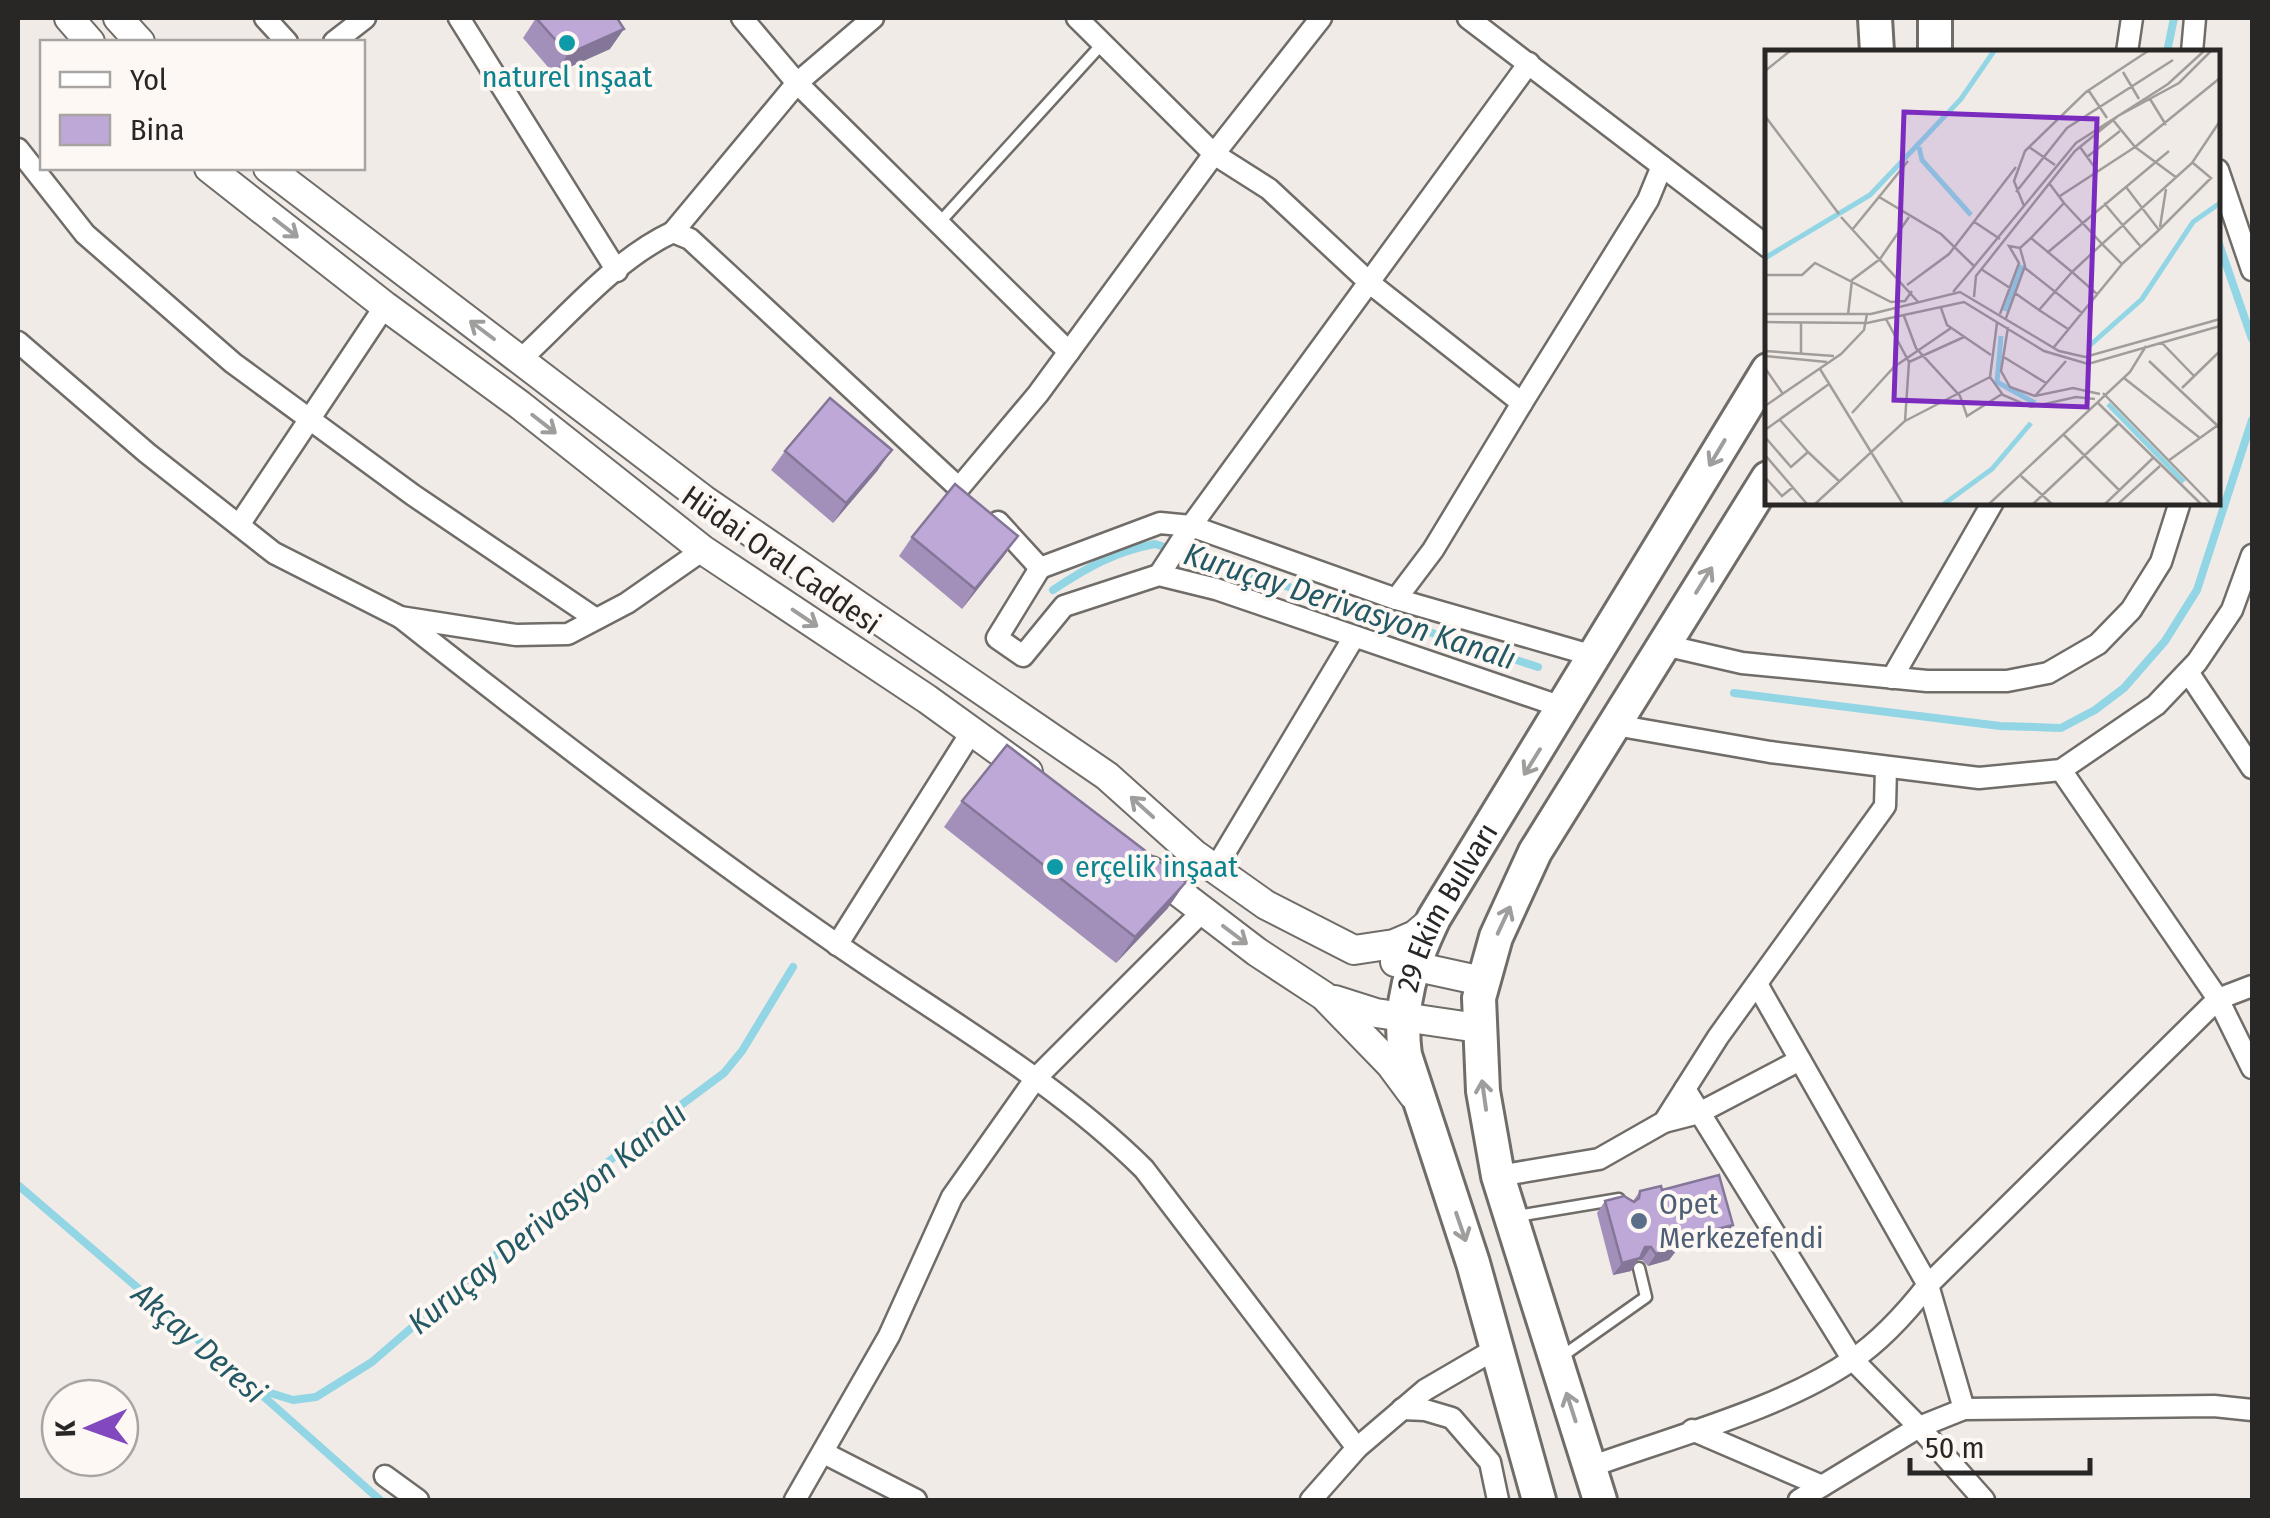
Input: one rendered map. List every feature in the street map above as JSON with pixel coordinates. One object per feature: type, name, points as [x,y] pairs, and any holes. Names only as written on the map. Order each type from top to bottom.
[{"type":"main road","points":[[1875,18],[1876,50]]},
{"type":"main road","points":[[1935,18],[1935,50]]},
{"type":"main road","name":"29 Ekim Bulvarı","points":[[1539,1500],[1473,1264],[1404,1056],[1402,1017],[1413,968],[1434,918],[1765,375]]},
{"type":"main road","name":"29 Ekim Bulvarı","points":[[1600,1500],[1498,1176],[1482,1091],[1478,1028],[1482,981],[1496,937],[1535,852],[1765,483]]},
{"type":"street","points":[[69,18],[88,40]]},
{"type":"street","points":[[118,18],[138,40]]},
{"type":"street","points":[[265,18],[285,40]]},
{"type":"street","points":[[337,40],[365,18]]},
{"type":"street","points":[[458,18],[616,270]]},
{"type":"street","points":[[742,18],[797,83],[1069,352]]},
{"type":"street","points":[[522,360],[616,270],[672,232],[797,83],[873,18]]},
{"type":"street","points":[[1077,18],[1214,154],[1268,190],[1371,284],[1522,403]]},
{"type":"street","points":[[972,500],[1010,428],[1214,154],[1321,18]]},
{"type":"street","points":[[1468,18],[1765,246]]},
{"type":"street","points":[[2127,50],[2132,18]]},
{"type":"street","points":[[2192,50],[2195,18]]},
{"type":"street","points":[[1529,63],[1188,531],[1163,570],[1064,606],[1023,656],[997,638],[1040,568],[1160,523],[1188,531],[1396,599],[1594,656]]},
{"type":"street","points":[[18,149],[84,234],[233,363],[413,496],[596,619]]},
{"type":"street","points":[[1396,599],[1433,550],[1648,200],[1662,166]]},
{"type":"street","name":"Hüdai Oral Caddesi","points":[[212,170],[703,550],[1048,786]]},
{"type":"street","name":"Hüdai Oral Caddesi","points":[[271,170],[718,510],[1108,776],[1215,868],[1266,905],[1344,946],[1413,968],[1482,981]]},
{"type":"street","points":[[2220,176],[2252,270]]},
{"type":"street","points":[[672,232],[690,239],[1040,568]]},
{"type":"street","points":[[239,525],[385,306]]},
{"type":"street","points":[[18,342],[147,453],[274,553],[400,617],[594,770],[1104,1129],[1144,1169],[1358,1448]]},
{"type":"street","points":[[1892,678],[1991,505]]},
{"type":"street","points":[[1664,644],[1742,663],[1892,678],[2006,681],[2048,673],[2098,644],[2130,610],[2161,562],[2179,505]]},
{"type":"street","points":[[400,617],[516,635],[568,634],[626,603],[703,550]]},
{"type":"street","points":[[1614,724],[1770,752],[1979,778],[2062,770],[2156,706],[2188,672],[2232,610],[2252,554]]},
{"type":"street","points":[[1163,570],[1565,708]]},
{"type":"street","points":[[1215,868],[1354,638]]},
{"type":"street","points":[[2188,672],[2252,768]]},
{"type":"street","points":[[837,944],[972,731]]},
{"type":"street","points":[[1664,1122],[1885,806],[1886,768]]},
{"type":"street","points":[[2062,770],[2218,999],[2252,1068]]},
{"type":"street","points":[[1123,848],[1203,911],[1324,996],[1390,1064],[1418,1101]]},
{"type":"street","points":[[795,1500],[889,1336],[952,1198],[1036,1078],[1203,911]]},
{"type":"street","points":[[1344,946],[1394,944],[1415,936],[1434,918]]},
{"type":"street","points":[[1757,984],[1928,1285],[1964,1408]]},
{"type":"street","points":[[1590,1467],[1799,1392],[1852,1360],[1884,1334],[1928,1285],[2218,999],[2252,986]]},
{"type":"street","points":[[1324,996],[1363,1010],[1478,1028]]},
{"type":"street","points":[[1498,1176],[1599,1159],[1664,1122],[1699,1113],[1800,1060]]},
{"type":"street","points":[[1684,1090],[1852,1360],[1984,1500]]},
{"type":"street","points":[[1310,1500],[1358,1448],[1425,1390],[1497,1348]]},
{"type":"street","points":[[1799,1500],[1919,1427],[1964,1408],[2214,1406],[2252,1410]]},
{"type":"street","points":[[1402,1409],[1425,1410],[1452,1418],[1490,1462],[1498,1500]]},
{"type":"street","points":[[1692,1430],[1822,1486]]},
{"type":"street","points":[[824,1454],[916,1500]]},
{"type":"street","points":[[385,1476],[418,1500]]},
{"type":"lane","points":[[940,222],[1103,44]]},
{"type":"lane","points":[[1511,1217],[1622,1198],[1624,1206]]},
{"type":"lane","points":[[1556,1360],[1646,1296],[1639,1268]]},
{"type":"building","points":[[536,18],[617,18],[624,29],[568,54]]},
{"type":"building","points":[[830,398],[892,450],[846,503],[785,451]]},
{"type":"building","points":[[955,484],[1018,536],[975,589],[912,537]]},
{"type":"building","points":[[1007,745],[1186,882],[1135,937],[962,801]]},
{"type":"building","points":[[1719,1175],[1733,1225],[1676,1240],[1678,1248],[1656,1254],[1651,1247],[1645,1247],[1640,1258],[1622,1263],[1605,1201],[1624,1196],[1634,1202],[1640,1191],[1661,1186],[1662,1190]]},
{"type":"waterway","name":"Kuruçay Derivasyon Kanalı","points":[[2167,50],[2174,18]]},
{"type":"waterway","name":"Kuruçay Derivasyon Kanalı","points":[[2220,247],[2252,339]]},
{"type":"waterway","name":"Kuruçay Derivasyon Kanalı","points":[[1734,693],[2000,726],[2061,728],[2095,710],[2124,688],[2165,641],[2197,590],[2252,420]]},
{"type":"waterway","name":"Kuruçay Derivasyon Kanalı","points":[[1053,590],[1102,561],[1155,544],[1538,667]]},
{"type":"waterway","name":"Kuruçay Derivasyon Kanalı","points":[[254,1388],[293,1400],[316,1397],[372,1362],[642,1134],[724,1073],[742,1051],[793,967]]},
{"type":"waterway","name":"Akçay Deresi","points":[[18,1185],[380,1500]]},
{"type":"place","name":"naturel inşaat","points":[[567,43]]},
{"type":"place","name":"erçelik inşaat","points":[[1055,867]]},
{"type":"place","name":"Opet Merkezefendi","points":[[1639,1221]]}]
